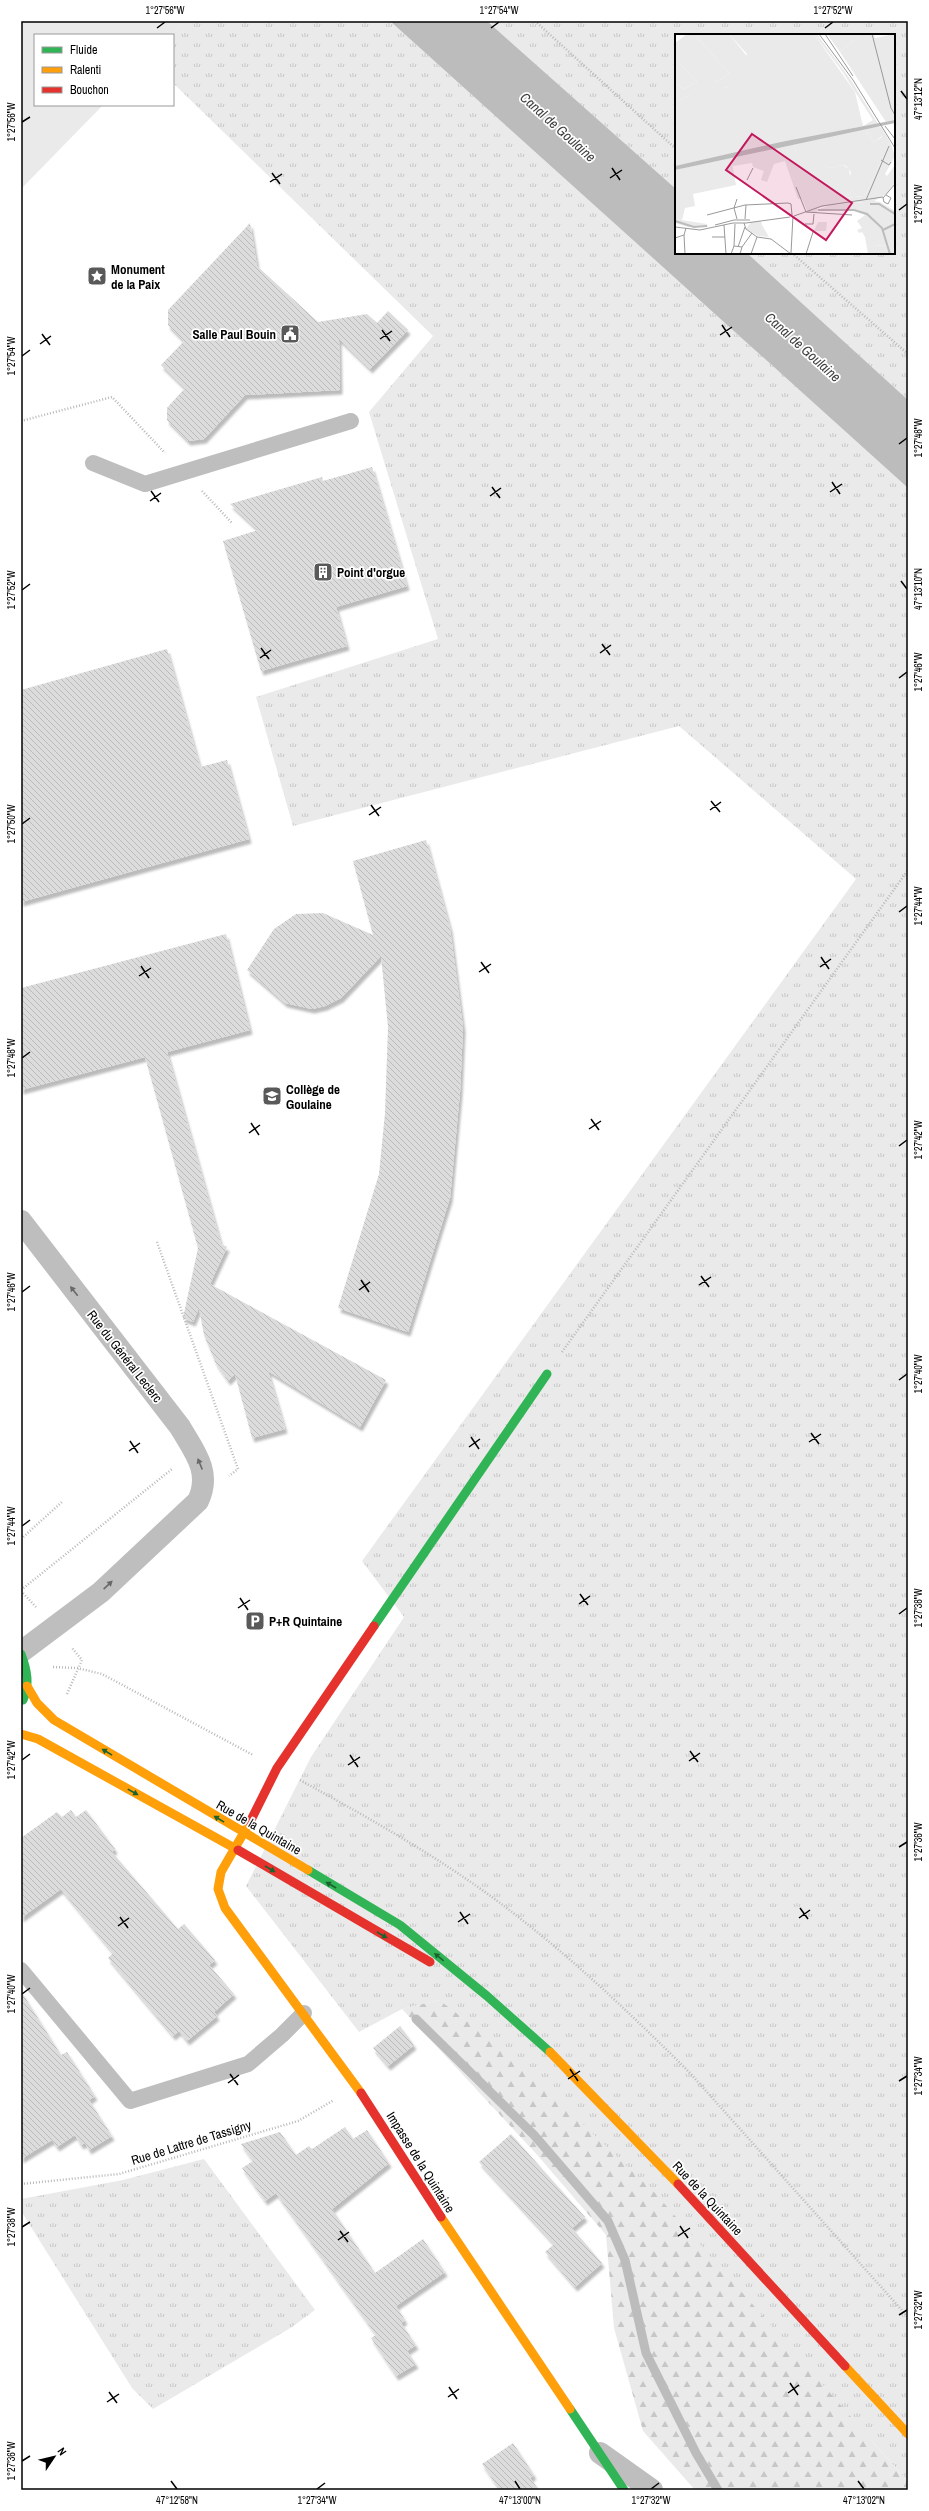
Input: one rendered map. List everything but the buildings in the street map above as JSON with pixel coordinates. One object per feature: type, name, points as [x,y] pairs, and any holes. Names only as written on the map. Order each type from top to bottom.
[{"type":"street","name":"Rue du Général Leclerc","points":[[21,1221],[180,1427],[195,1452],[204,1474],[204,1488],[198,1501]]},
{"type":"street","name":"Impasse de la Quintaine","points":[[547,1374],[277,1768],[244,1834],[218,1880],[221,1898],[225,1908],[357,2086],[455,2239],[624,2490]]},
{"type":"street","points":[[21,1703],[27,1686],[27,1668],[21,1653],[101,1592],[198,1501]]},
{"type":"street","name":"Rue de la Quintaine","points":[[27,1686],[37,1703],[54,1720],[244,1834],[400,1925],[480,1990],[540,2042],[660,2165],[908,2434]]},
{"type":"street","name":"Rue de la Quintaine","points":[[21,1734],[38,1739],[236,1849],[480,1990]]},
{"type":"street","points":[[599,2452],[652,2490]]},
{"type":"lane","points":[[93,463],[145,484],[351,421]]},
{"type":"lane","points":[[21,1970],[130,2101],[248,2064],[282,2035],[304,2013]]},
{"type":"path","points":[[535,21],[675,148]]},
{"type":"path","points":[[793,254],[908,354]]},
{"type":"path","points":[[21,421],[112,397],[232,523]]},
{"type":"path","points":[[547,1374],[908,870]]},
{"type":"path","points":[[157,1242],[238,1469],[198,1501]]},
{"type":"path","points":[[21,1590],[195,1452]]},
{"type":"path","points":[[21,1539],[63,1502]]},
{"type":"path","points":[[66,1698],[78,1668],[102,1674],[277,1768],[437,1860],[496,1900],[555,1946],[652,2035],[690,2073],[908,2317]]},
{"type":"path","name":"Rue de Lattre de Tassigny","points":[[21,2184],[119,2174],[298,2121],[357,2086]]},
{"type":"green space","points":[[21,21],[185,21],[172,34],[34,34],[34,106],[102,106],[21,189]]},
{"type":"green space","points":[[185,21],[390,21],[908,488],[908,2482],[874,2443],[439,2000],[402,2009],[359,2032],[246,1886],[311,1757],[404,1617],[362,1561],[856,879],[679,726],[293,826],[256,697],[438,639],[369,412],[433,336],[174,84],[174,34],[172,34]]},
{"type":"green space","points":[[487,21],[908,21],[908,400],[748,254],[895,254],[895,34],[675,34],[675,188]]},
{"type":"green space","points":[[439,2000],[505,2050],[655,2193],[908,2482],[908,2490],[695,2490],[643,2431],[614,2328],[606,2235],[539,2157],[402,2009]]},
{"type":"green space","points":[[204,2159],[315,2310],[292,2327],[153,2409],[132,2388],[21,2211],[21,2199],[123,2180]]},
{"type":"water","name":"Canal de Goulaine","points":[[390,21],[487,21],[675,188],[675,254],[748,254],[908,400],[908,488]]},
{"type":"waterway","points":[[416,2019],[534,2135],[608,2221],[625,2260],[646,2353],[696,2453],[718,2490]]},
{"type":"traffic: fast","points":[[374,1626],[547,1374]]},
{"type":"traffic: fast","points":[[21,1654],[27,1677],[23,1700]]},
{"type":"traffic: fast","points":[[308,1870],[400,1925],[487,1996],[550,2052]]},
{"type":"traffic: fast","points":[[570,2409],[624,2490]]},
{"type":"traffic: slow","points":[[27,1686],[37,1703],[54,1720],[308,1870]]},
{"type":"traffic: slow","points":[[21,1734],[38,1739],[238,1850]]},
{"type":"traffic: slow","points":[[250,1822],[221,1872],[218,1889],[225,1908],[361,2093]]},
{"type":"traffic: slow","points":[[550,2052],[678,2184]]},
{"type":"traffic: slow","points":[[441,2217],[570,2409]]},
{"type":"traffic: slow","points":[[845,2366],[908,2434]]},
{"type":"traffic: jam","points":[[250,1822],[277,1768],[374,1626]]},
{"type":"traffic: jam","points":[[238,1850],[430,1962]]},
{"type":"traffic: jam","points":[[361,2093],[441,2217]]},
{"type":"traffic: jam","points":[[678,2184],[845,2366]]},
{"type":"place","name":"Monument de la Paix","points":[[97,276]]},
{"type":"place","name":"Salle Paul Bouin","points":[[290,334]]},
{"type":"place","name":"Point d'orgue","points":[[323,572]]},
{"type":"place","name":"Collège de Goulaine","points":[[272,1096]]},
{"type":"place","name":"P+R Quintaine","points":[[255,1621]]}]
